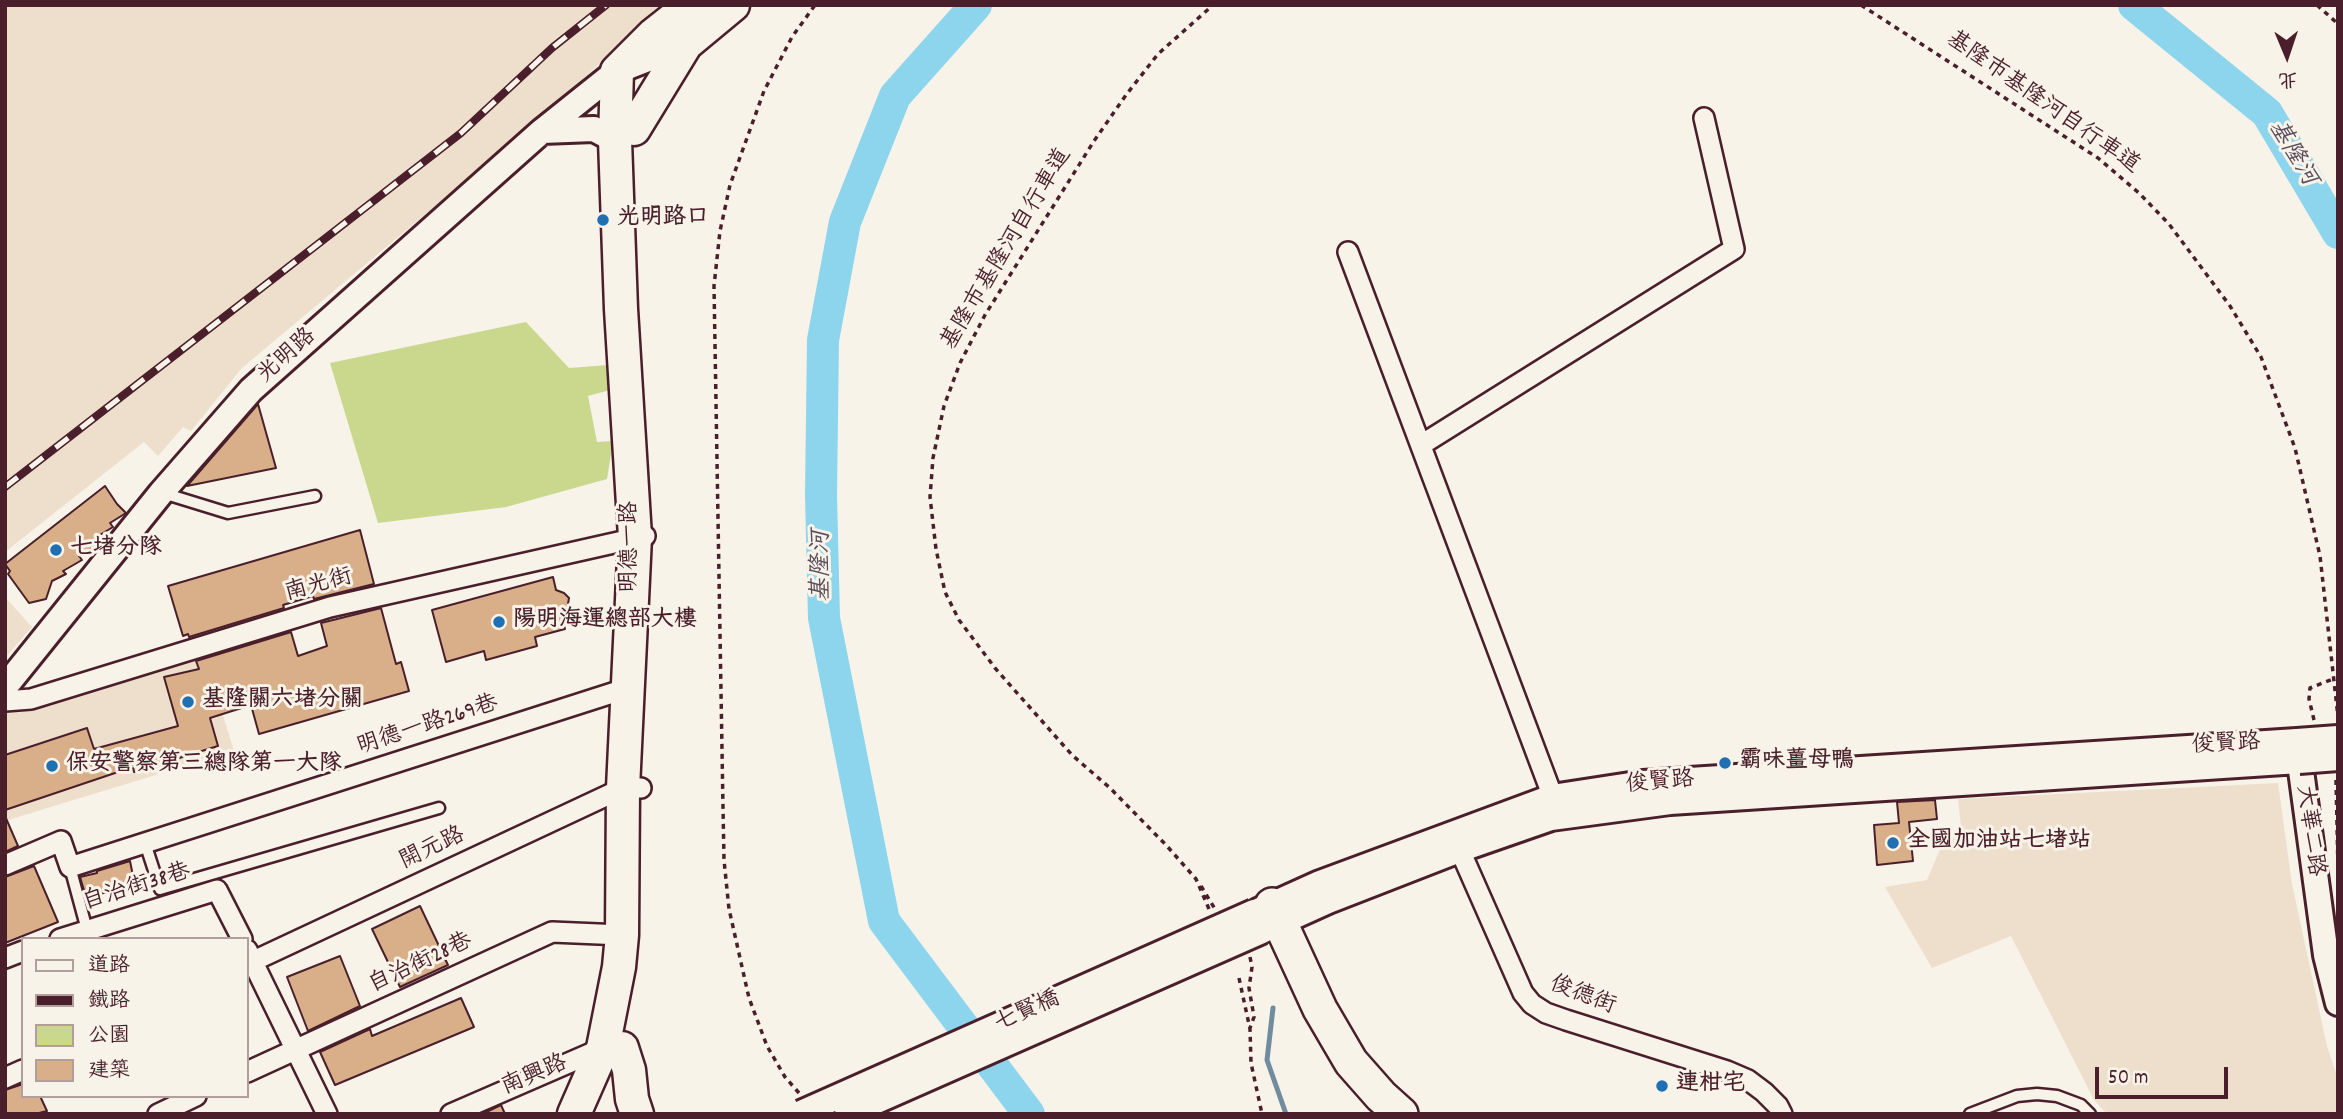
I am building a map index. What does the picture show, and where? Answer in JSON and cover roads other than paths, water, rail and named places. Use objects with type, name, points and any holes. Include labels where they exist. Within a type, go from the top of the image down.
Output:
[{"type":"highway","points":[[1255,924],[1320,1009],[1351,1062],[1401,1114]]},
{"type":"main road","points":[[617,71],[653,35],[691,5]]},
{"type":"main road","points":[[625,135],[686,44],[733,5]]},
{"type":"main road","name":"明德一路","points":[[574,1114],[612,1048],[632,788],[642,536],[635,245],[625,135],[629,100],[617,71]]},
{"type":"main road","name":"明德一路","points":[[598,1114],[639,941],[628,688],[642,536]]},
{"type":"main road","points":[[612,1048],[629,1070],[632,1099],[637,1114]]},
{"type":"street","name":"光明路","points":[[5,687],[161,493],[251,390],[542,131],[617,71],[686,44]]},
{"type":"street","points":[[1421,445],[1734,249],[1704,118]]},
{"type":"street","points":[[542,131],[594,129],[625,135]]},
{"type":"street","points":[[1348,252],[1556,807]]},
{"type":"street","name":"南光街","points":[[5,701],[31,699],[330,607],[642,536]]},
{"type":"street","name":"明德一路269巷","points":[[70,867],[628,688]]},
{"type":"street","name":"俊賢路","points":[[1255,924],[1320,883],[1456,842],[1556,807],[1643,783],[2133,762],[2312,742],[2337,769]]},
{"type":"street","name":"大華二路","points":[[2312,742],[2326,955],[2338,1003]]},
{"type":"street","name":"開元路","points":[[249,958],[632,788]]},
{"type":"street","points":[[5,865],[61,841],[70,867]]},
{"type":"street","name":"俊德街","points":[[1456,842],[1523,993],[1532,1004],[1546,1013],[1748,1080],[1778,1106],[1782,1114]]},
{"type":"street","name":"自治街38巷","points":[[66,937],[217,890],[241,937]]},
{"type":"street","name":"七賢橋","points":[[800,1107],[1255,924]]},
{"type":"street","name":"七賢橋","points":[[847,1114],[1255,924]]},
{"type":"street","name":"自治街28巷","points":[[248,1072],[552,932],[622,935]]},
{"type":"street","points":[[249,958],[297,1049],[327,1114]]},
{"type":"street","name":"南興路","points":[[451,1114],[612,1048]]},
{"type":"street","points":[[5,1078],[21,1071]]},
{"type":"street","points":[[158,1114],[192,1098]]},
{"type":"lane","points":[[161,493],[228,513],[315,496]]},
{"type":"lane","points":[[145,843],[160,889],[439,808]]},
{"type":"lane","points":[[70,867],[87,930]]},
{"type":"lane","points":[[1969,1114],[2017,1096],[2037,1094],[2057,1096],[2081,1105],[2090,1114]]},
{"type":"waterway","name":"基隆河","points":[[976,5],[895,96],[845,222],[823,340],[821,495],[824,618],[884,921],[1029,1114]]},
{"type":"waterway","name":"基隆河","points":[[2134,5],[2267,113],[2338,233]]},
{"type":"waterway","points":[[1273,1008],[1267,1060],[1286,1114]]},
{"type":"railway","points":[[5,487],[461,133],[552,48],[606,5]]},
{"type":"place","name":"光明路口","points":[[603,220]]},
{"type":"place","name":"七堵分隊","points":[[56,550]]},
{"type":"place","name":"陽明海運總部大樓","points":[[499,622]]},
{"type":"place","name":"基隆關六堵分關","points":[[188,702]]},
{"type":"place","name":"霸味薑母鴨","points":[[1725,763]]},
{"type":"place","name":"保安警察第三總隊第一大隊","points":[[52,766]]},
{"type":"place","name":"全國加油站七堵站","points":[[1893,843]]},
{"type":"place","name":"連柑宅","points":[[1662,1086]]}]
